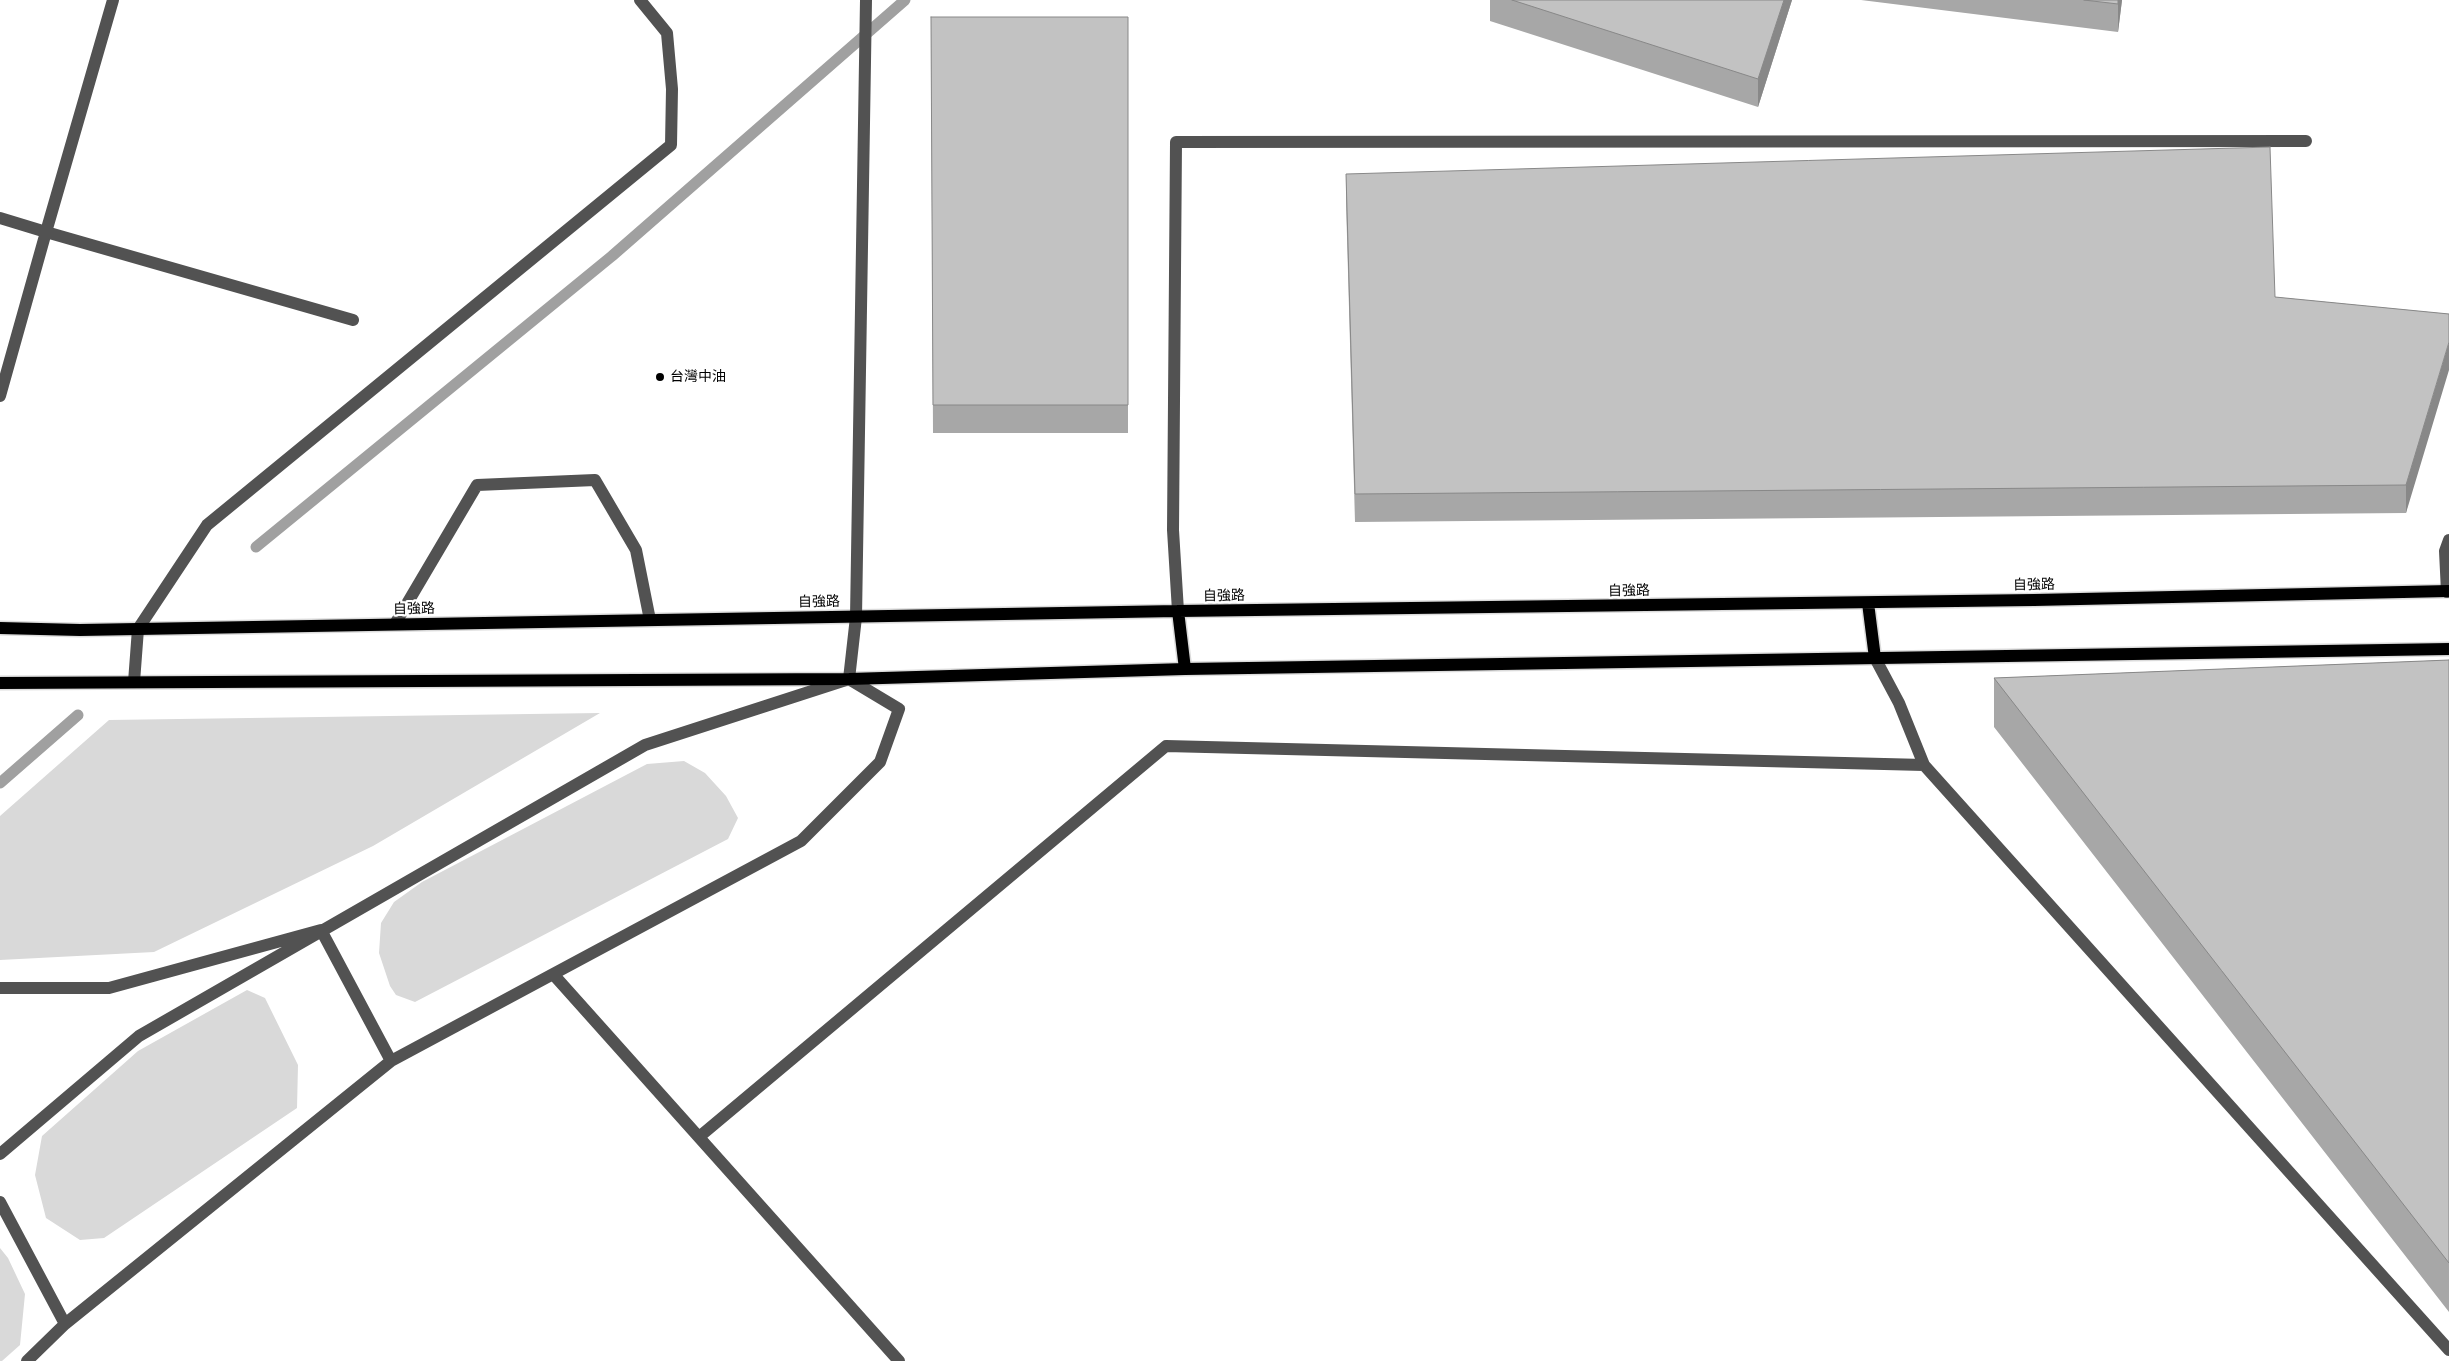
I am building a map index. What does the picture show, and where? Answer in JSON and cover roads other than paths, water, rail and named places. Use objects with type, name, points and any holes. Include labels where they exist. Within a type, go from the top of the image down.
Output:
[{"type":"main road","name":"自強路","points":[[0,628],[138,629],[1178,611],[1868,603],[2448,592]]},
{"type":"main road","points":[[1868,603],[1875,658]]},
{"type":"main road","points":[[1178,611],[1185,669]]},
{"type":"main road","points":[[0,683],[849,679],[1185,669],[2449,649]]},
{"type":"street","points":[[0,396],[113,0]]},
{"type":"street","points":[[134,682],[138,629],[207,525],[671,144],[672,89],[667,33],[640,0]]},
{"type":"street","points":[[849,679],[856,616],[866,0]]},
{"type":"street","points":[[1178,611],[1173,530],[1176,142],[2306,141]]},
{"type":"street","points":[[0,218],[354,320]]},
{"type":"street","points":[[395,624],[477,485],[595,480],[636,550],[650,620]]},
{"type":"street","points":[[2448,592],[2446,551],[2449,540]]},
{"type":"street","points":[[1875,658],[1898,703],[1924,765],[2449,1350]]},
{"type":"street","points":[[0,1154],[139,1036],[645,745],[849,679],[900,709],[880,762],[801,840],[391,1061],[65,1324],[27,1361]]},
{"type":"street","points":[[699,1137],[1166,746],[1924,765]]},
{"type":"street","points":[[0,988],[109,988],[321,930]]},
{"type":"street","points":[[321,930],[391,1061]]},
{"type":"street","points":[[553,974],[899,1361]]},
{"type":"street","points":[[0,1202],[65,1324]]},
{"type":"waterway","points":[[256,547],[612,256],[905,0]]},
{"type":"waterway","points":[[0,783],[78,715]]},
{"type":"place","name":"台灣中油","points":[[660,377]]}]
